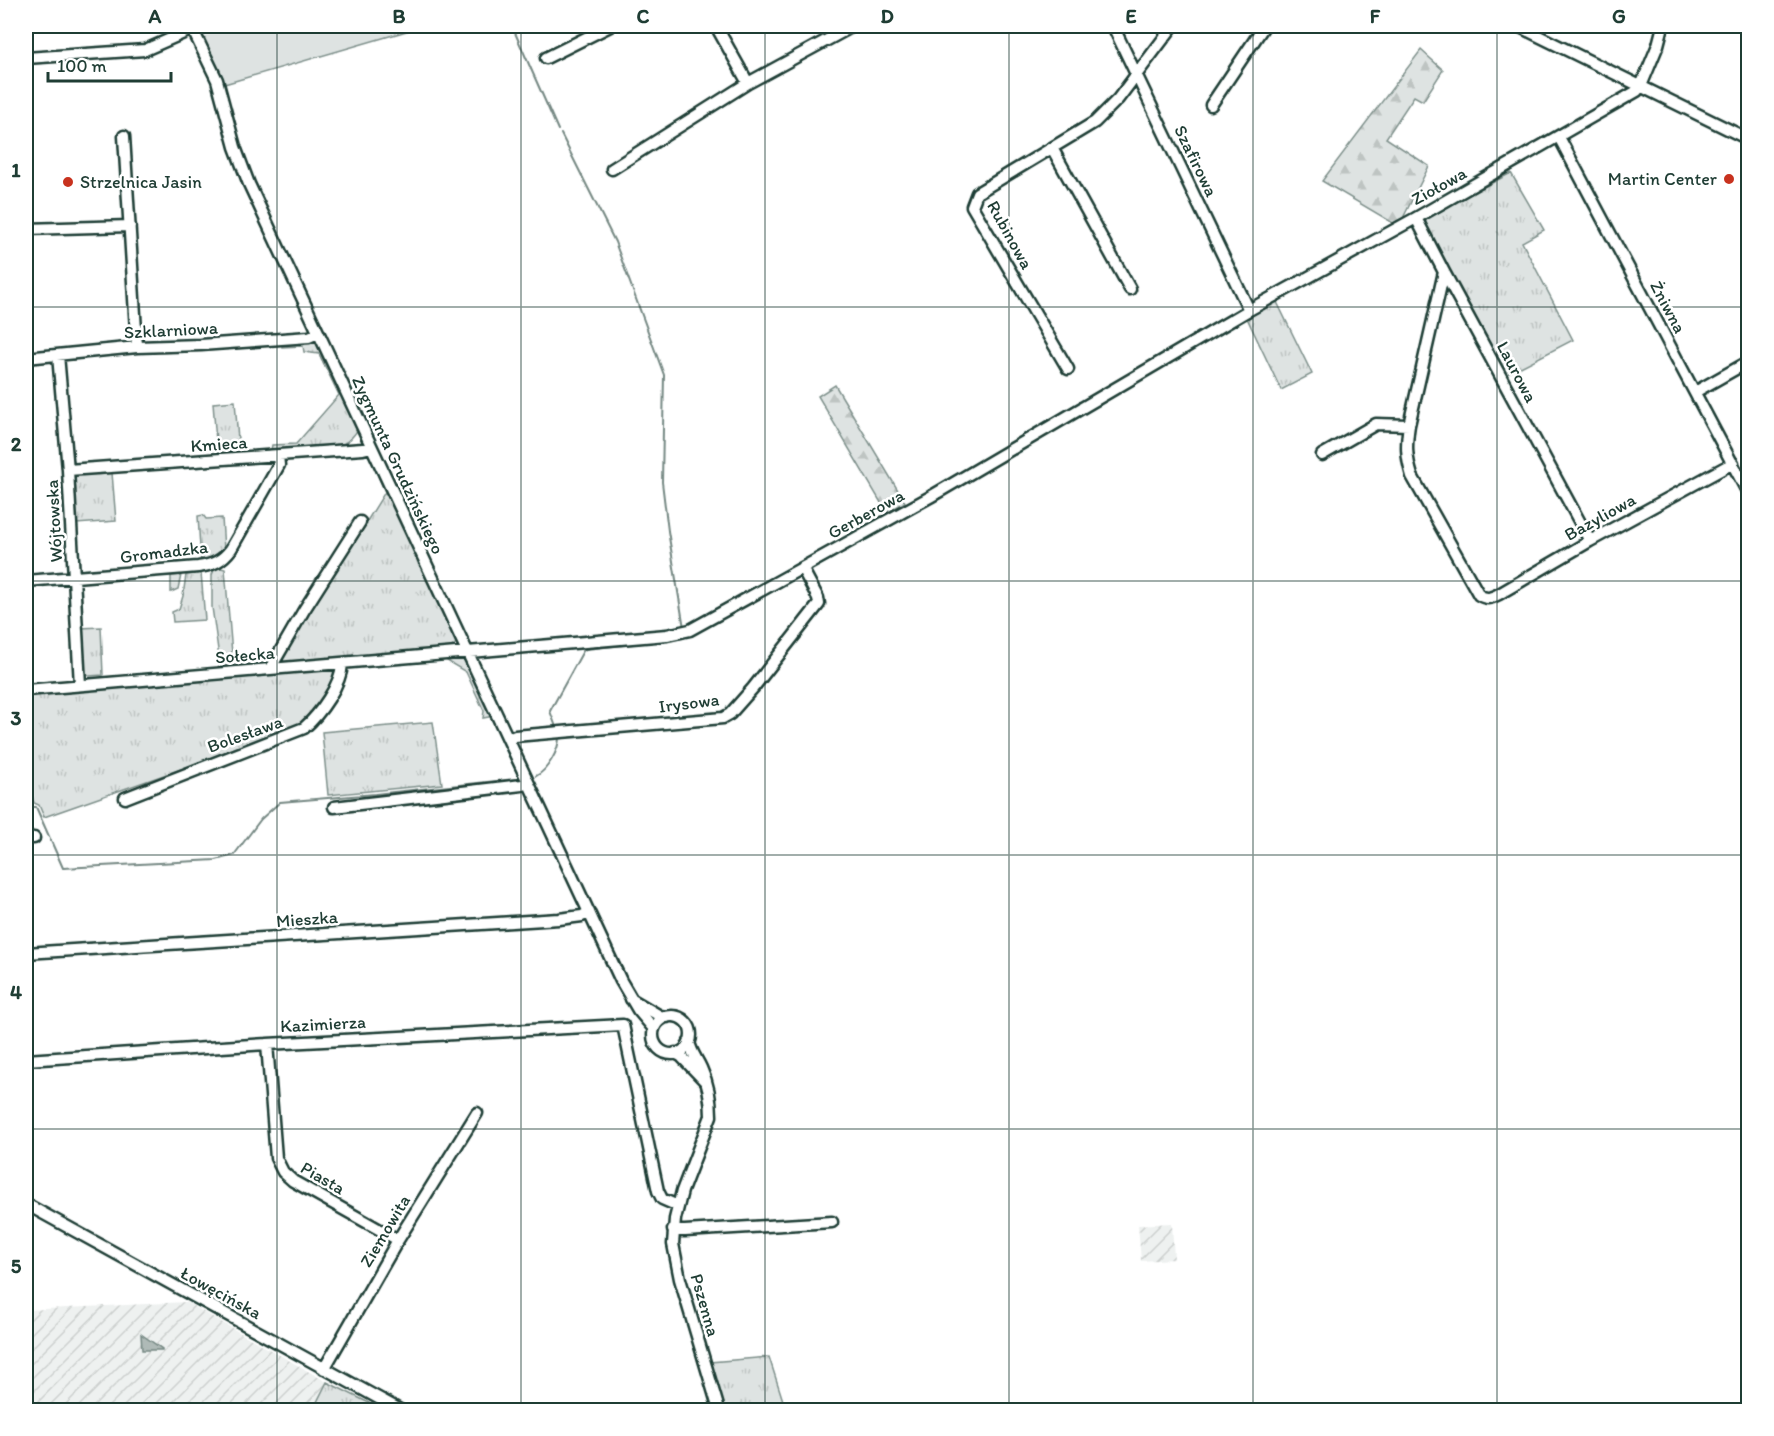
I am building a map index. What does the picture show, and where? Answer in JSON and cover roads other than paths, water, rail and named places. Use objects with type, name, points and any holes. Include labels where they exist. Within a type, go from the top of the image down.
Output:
[{"type":"street","points":[[546,58],[610,26]]},
{"type":"street","points":[[716,26],[748,83]]},
{"type":"street","points":[[612,169],[838,29],[853,26]]},
{"type":"street","name":"Szafirowa","points":[[1113,26],[1249,310]]},
{"type":"street","name":"Rubinowa","points":[[1068,369],[972,206],[977,192],[1095,122],[1119,99],[1173,26]]},
{"type":"street","points":[[1211,105],[1264,26]]},
{"type":"street","points":[[1518,26],[1749,139]]},
{"type":"street","points":[[1641,86],[1663,26]]},
{"type":"street","points":[[26,57],[145,50],[192,27]]},
{"type":"street","name":"Zygmunta Grudzińskiego","points":[[192,27],[217,80],[249,184],[589,912]]},
{"type":"street","name":"Ziołowa","points":[[1249,310],[1559,137],[1637,92],[1641,86]]},
{"type":"street","points":[[124,136],[137,347]]},
{"type":"street","name":"Żniwna","points":[[1559,137],[1749,493]]},
{"type":"street","points":[[1052,148],[1130,289]]},
{"type":"street","name":"Laurowa","points":[[1416,218],[1590,541]]},
{"type":"street","points":[[26,229],[130,226]]},
{"type":"street","points":[[1322,455],[1376,424],[1409,425],[1444,272]]},
{"type":"street","name":"Gerberowa","points":[[467,652],[680,633],[709,621],[1048,429],[1249,310]]},
{"type":"street","name":"Szklarniowa","points":[[26,357],[137,347],[309,337],[318,333]]},
{"type":"street","name":"Wójtowska","points":[[58,355],[68,470],[80,685]]},
{"type":"street","points":[[1695,392],[1749,362]]},
{"type":"street","name":"Bazyliowa","points":[[1409,425],[1406,446],[1407,461],[1412,476],[1479,595],[1484,598],[1499,594],[1733,463]]},
{"type":"street","name":"Kmieca","points":[[68,470],[278,456],[371,447]]},
{"type":"street","name":"Gromadzka","points":[[26,581],[198,567],[220,560],[231,549],[279,465],[278,456]]},
{"type":"street","points":[[270,669],[304,610],[360,522]]},
{"type":"street","name":"Irysowa","points":[[508,739],[515,736],[566,731],[723,718],[730,714],[819,604],[802,568]]},
{"type":"street","name":"Sołecka","points":[[26,690],[467,652]]},
{"type":"street","name":"Bolesława","points":[[125,798],[304,728],[339,680],[342,663]]},
{"type":"street","points":[[334,807],[528,783]]},
{"type":"street","points":[[589,912],[621,981],[638,1010],[654,1029]]},
{"type":"street","name":"Mieszka","points":[[26,953],[559,919],[589,912]]},
{"type":"street","name":"Pszenna","points":[[631,999],[660,1016],[677,1017],[686,1022],[690,1032],[690,1049],[706,1081],[711,1116],[678,1206],[674,1230],[675,1259],[718,1410]]},
{"type":"street","points":[[667,1017],[659,1021],[654,1029],[654,1038],[658,1047],[665,1052],[681,1056],[706,1081]]},
{"type":"street","name":"Kazimierza","points":[[26,1060],[267,1044],[623,1025],[658,1191],[662,1199],[678,1206]]},
{"type":"street","points":[[675,1053],[689,1042]]},
{"type":"street","name":"Piasta","points":[[267,1044],[276,1158],[283,1172],[293,1181],[398,1240]]},
{"type":"street","name":"Ziemowita","points":[[324,1369],[398,1240],[477,1113]]},
{"type":"street","name":"Łowęcińska","points":[[26,1204],[400,1410]]},
{"type":"street","points":[[674,1230],[832,1222]]},
{"type":"waterway","points":[[512,26],[558,130]]},
{"type":"waterway","points":[[561,134],[615,242],[664,375],[662,482],[684,628]]},
{"type":"waterway","points":[[670,640],[685,636]]},
{"type":"waterway","points":[[556,727],[550,711],[583,651],[652,642]]},
{"type":"waterway","points":[[536,776],[552,759],[559,737]]},
{"type":"waterway","points":[[26,807],[36,807],[63,868],[216,860],[234,855],[261,819],[280,802],[515,779]]},
{"type":"place","name":"Martin Center","points":[[1729,179]]},
{"type":"place","name":"Strzelnica Jasin","points":[[68,182]]}]
